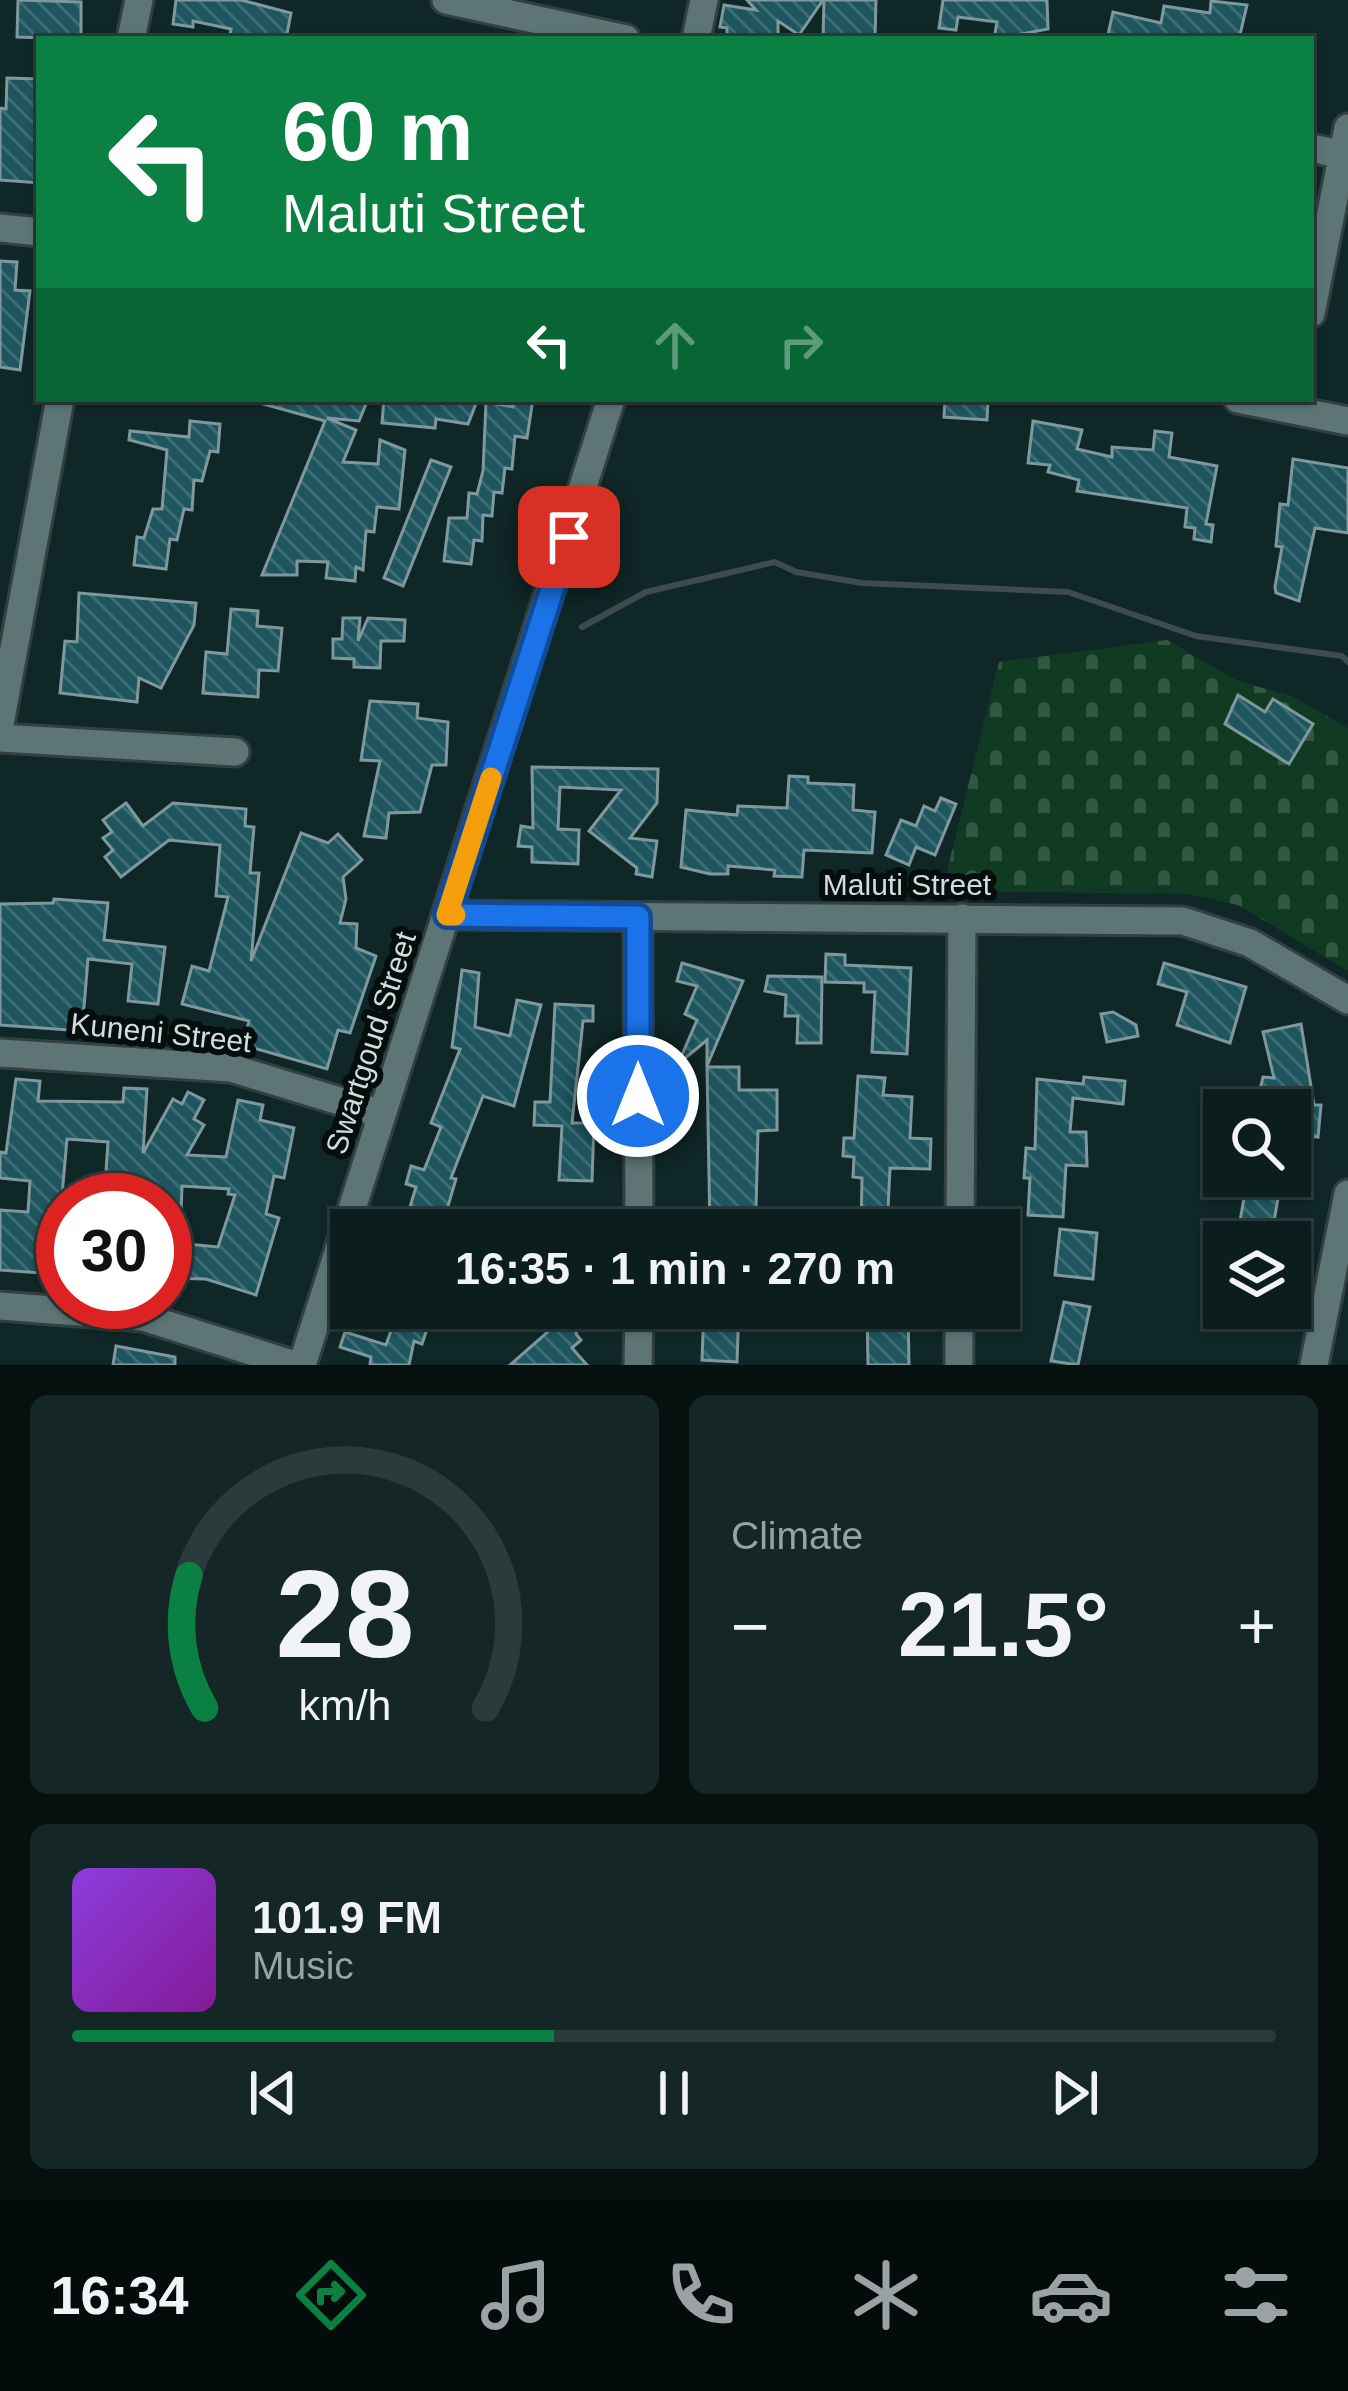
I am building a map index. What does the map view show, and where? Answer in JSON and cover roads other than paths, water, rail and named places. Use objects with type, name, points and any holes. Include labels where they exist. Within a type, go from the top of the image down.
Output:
[{"type":"street","points":[[132,36],[139,0]]},
{"type":"street","points":[[446,0],[612,36]]},
{"type":"street","points":[[697,36],[704,0]]},
{"type":"street","points":[[1314,147],[1345,142],[1314,298]]},
{"type":"street","points":[[0,228],[36,232]]},
{"type":"street","points":[[0,724],[59,402]]},
{"type":"street","name":"Swartgoud Street","points":[[298,1365],[610,402]]},
{"type":"street","points":[[1293,405],[1348,421]]},
{"type":"street","points":[[0,738],[235,752]]},
{"type":"street","name":"Maluti Street","points":[[447,915],[1150,920],[1210,926],[1286,962],[1348,1000]]},
{"type":"street","points":[[638,917],[639,1209]]},
{"type":"street","points":[[960,1209],[962,918]]},
{"type":"street","name":"Kuneni Street","points":[[0,1053],[231,1068],[382,1114]]},
{"type":"street","points":[[1314,1365],[1348,1194]]},
{"type":"street","points":[[0,1306],[143,1317],[298,1365]]},
{"type":"street","points":[[638,1365],[639,1329]]},
{"type":"street","points":[[959,1329],[959,1365]]},
{"type":"waterway","points":[[582,627],[646,592],[775,562],[796,572],[862,583],[1068,592],[1196,636],[1342,656],[1348,662]]}]
